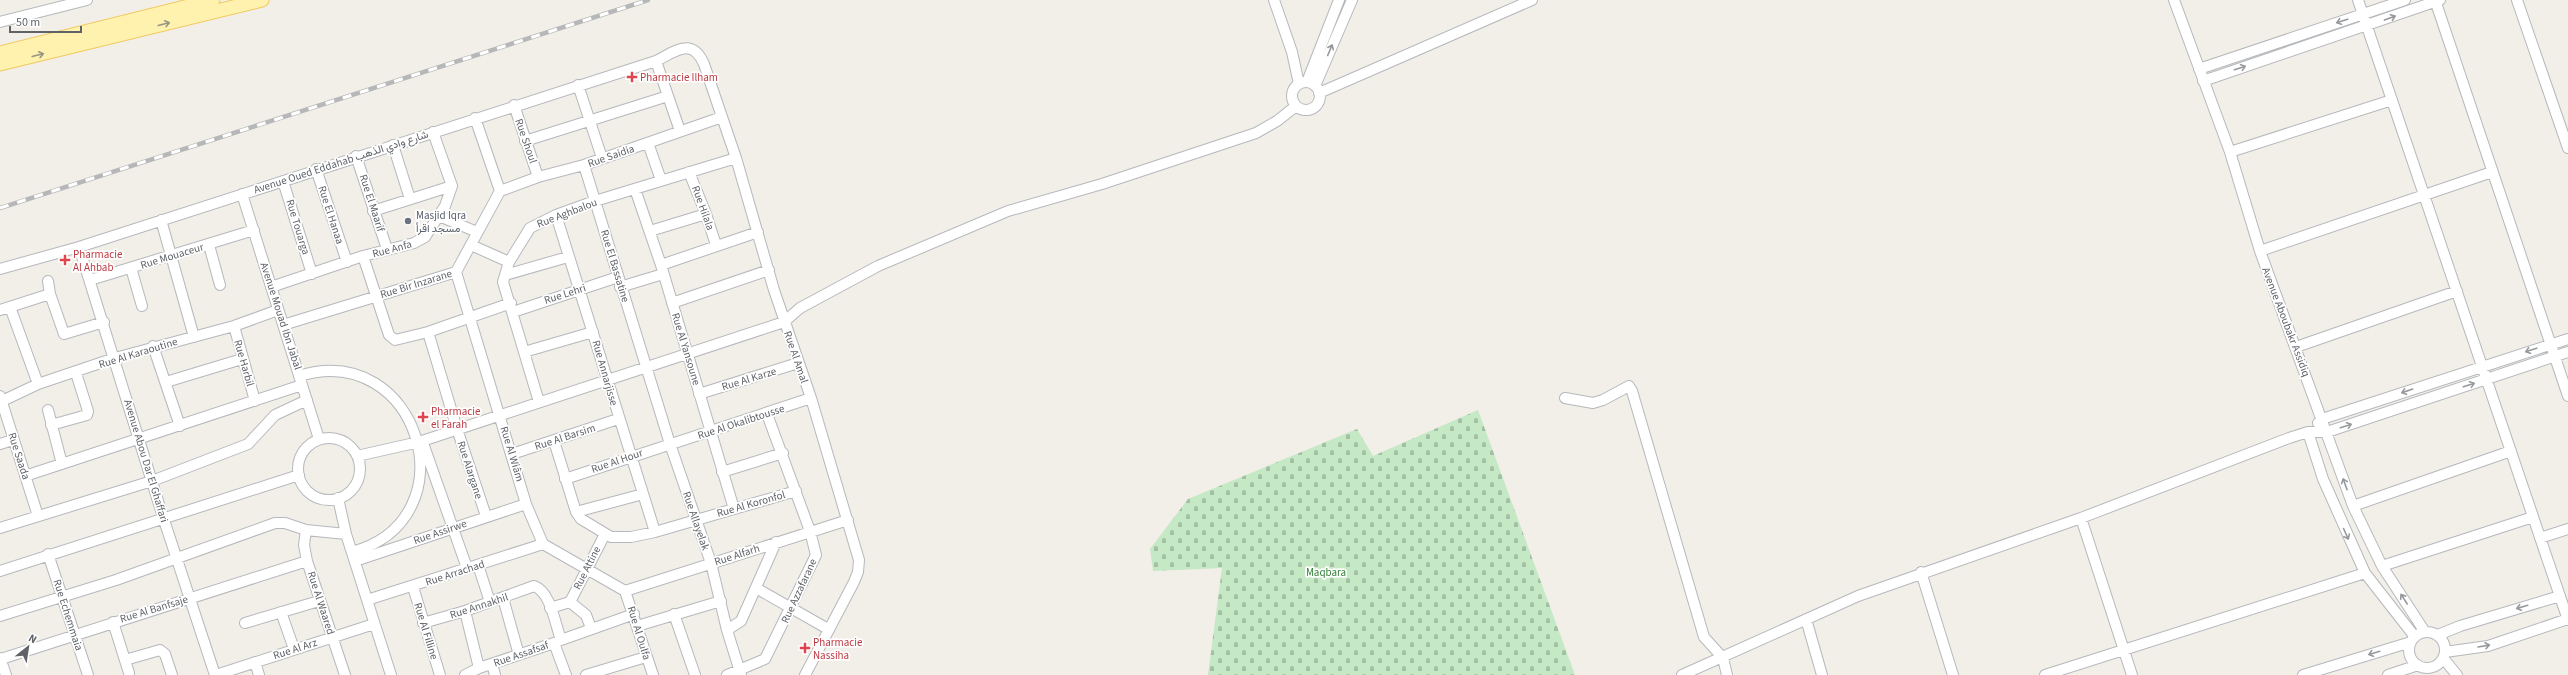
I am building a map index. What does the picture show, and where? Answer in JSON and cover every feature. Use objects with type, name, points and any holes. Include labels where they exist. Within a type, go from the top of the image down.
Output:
[{"type":"main road","points":[[0,53],[213,0]]},
{"type":"main road","points":[[0,64],[262,0]]},
{"type":"street","points":[[0,22],[87,0]]},
{"type":"street","points":[[1274,0],[1292,52],[1318,101],[1312,108],[1304,109],[1296,106]]},
{"type":"street","points":[[1310,86],[1339,0]]},
{"type":"street","points":[[1310,86],[1352,0]]},
{"type":"street","points":[[1296,106],[1292,94],[1518,3],[1532,0]]},
{"type":"street","points":[[2358,0],[2568,620],[2488,646],[2444,655]]},
{"type":"street","points":[[2199,69],[2405,0]]},
{"type":"street","points":[[2203,80],[2367,26],[2437,0],[2492,172],[2552,344],[2568,396]]},
{"type":"street","points":[[2517,0],[2568,148]]},
{"type":"street","name":"Avenue Aboubakr Assidiq","points":[[2178,1],[2199,69],[2230,152],[2260,251],[2353,506],[2382,566],[2425,632]]},
{"type":"street","name":"Rue Al Amal","points":[[680,50],[693,48],[699,54],[722,117],[736,158],[784,322],[811,398],[848,520],[859,566],[854,582],[805,675]]},
{"type":"street","name":"Avenue Oued Eddahab شارع وادي الذهب","points":[[0,269],[79,247],[514,105],[656,61],[680,50]]},
{"type":"street","points":[[656,61],[680,131]]},
{"type":"street","points":[[578,85],[602,158]]},
{"type":"street","points":[[525,141],[668,96]]},
{"type":"street","points":[[2230,152],[2392,100]]},
{"type":"street","name":"Rue Shoul","points":[[514,105],[538,177]]},
{"type":"street","points":[[357,456],[420,441],[784,322],[800,308],[892,260],[1008,211],[1102,184],[1256,133],[1277,121],[1296,106]]},
{"type":"street","name":"Rue Saidia","points":[[500,191],[538,177],[584,165],[722,117]]},
{"type":"street","points":[[475,118],[500,191]]},
{"type":"street","points":[[373,211],[452,186],[432,132]]},
{"type":"street","points":[[648,143],[661,180]]},
{"type":"street","points":[[393,145],[410,199]]},
{"type":"street","name":"Rue El Maarif","points":[[356,156],[387,250]]},
{"type":"street","name":"Rue Aghbalou","points":[[539,402],[512,307],[504,285],[509,262],[530,228],[556,215],[595,201],[736,158]]},
{"type":"street","name":"Rue El Bassatine","points":[[584,165],[619,282],[647,367]]},
{"type":"street","name":"Rue El Hanaa","points":[[316,169],[347,262]]},
{"type":"street","name":"Rue Hilala","points":[[689,172],[706,214],[716,245]]},
{"type":"street","points":[[2260,251],[2492,172]]},
{"type":"street","name":"Rue Touarga","points":[[283,181],[312,274]]},
{"type":"street","name":"Rue Anfa","points":[[271,287],[363,256],[420,241],[430,231],[439,216],[449,197],[452,186]]},
{"type":"street","name":"Rue Al Yansoune","points":[[635,189],[662,269],[734,509]]},
{"type":"street","name":"Rue Bir Inzarane","points":[[283,325],[456,272],[500,191]]},
{"type":"street","name":"Avenue Mouad Ibn Jabal","points":[[242,194],[319,439]]},
{"type":"street","points":[[650,231],[706,214]]},
{"type":"street","name":"Rue Annarjisse","points":[[556,215],[568,257],[580,289],[618,419],[655,532]]},
{"type":"street","points":[[439,216],[477,232]]},
{"type":"street","points":[[161,220],[194,337]]},
{"type":"street","name":"Rue Mouaceur","points":[[90,280],[209,245],[254,230]]},
{"type":"street","name":"Rue Lehri","points":[[376,296],[393,340],[403,340],[469,317],[580,289],[619,282],[662,269],[716,245],[758,232]]},
{"type":"street","points":[[209,245],[220,285]]},
{"type":"street","points":[[471,245],[509,262]]},
{"type":"street","name":"Avenue Abou Dar El Ghaffari","points":[[79,247],[104,322],[163,517],[216,675]]},
{"type":"street","points":[[363,256],[376,296]]},
{"type":"street","points":[[505,275],[568,257]]},
{"type":"street","points":[[131,268],[142,306]]},
{"type":"street","points":[[672,303],[769,270]]},
{"type":"street","name":"Rue Al Wiâm","points":[[456,272],[526,504],[543,544]]},
{"type":"street","points":[[48,281],[50,294],[64,334],[104,322]]},
{"type":"street","points":[[2296,347],[2457,291]]},
{"type":"street","points":[[38,384],[5,309],[50,294]]},
{"type":"street","name":"Rue Al Karaoutine","points":[[1,400],[38,384],[76,373],[115,358],[153,346],[234,326],[278,310]]},
{"type":"street","name":"Rue Harbil","points":[[234,326],[255,401]]},
{"type":"street","name":"Rue Alargane","points":[[428,332],[457,429],[486,516]]},
{"type":"street","points":[[524,352],[592,332]]},
{"type":"street","points":[[2308,432],[2322,419],[2568,339]]},
{"type":"street","points":[[153,346],[180,426]]},
{"type":"street","points":[[1682,675],[1723,658],[1858,596],[1921,572],[2081,518],[2308,432],[2327,432],[2568,352]]},
{"type":"street","points":[[166,382],[242,359]]},
{"type":"street","name":"Rue Al Karze","points":[[699,394],[798,363]]},
{"type":"street","name":"Rue Allayelak","points":[[647,367],[670,444],[711,563],[727,630],[740,673]]},
{"type":"street","points":[[25,476],[255,401],[323,371],[340,372],[374,383],[393,397],[404,410],[420,441],[467,568]]},
{"type":"street","points":[[51,425],[87,415],[88,411],[76,373]]},
{"type":"street","points":[[1565,398],[1593,403],[1603,400],[1629,386],[1632,391],[1704,637],[1723,658],[1728,675]]},
{"type":"street","name":"Rue Al Okalibtousse","points":[[670,444],[767,414],[811,398]]},
{"type":"street","name":"Rue Saada","points":[[1,400],[38,516]]},
{"type":"street","points":[[0,528],[152,480],[248,444],[275,414],[307,400]]},
{"type":"street","points":[[48,410],[62,464]]},
{"type":"street","name":"Rue Azzafarane","points":[[727,675],[740,673],[765,658],[816,558],[810,531],[783,453],[767,414]]},
{"type":"street","name":"Rue Al Barsim","points":[[512,454],[618,419]]},
{"type":"street","points":[[2308,432],[2322,479],[2365,573],[2413,639],[2410,655],[2418,665],[2434,671],[2444,655],[2445,646],[2438,635]]},
{"type":"street","points":[[332,438],[342,440],[352,448],[357,456],[360,472],[356,484],[350,492],[338,498],[326,500],[314,496],[304,487],[299,475],[298,465],[302,454],[310,444],[319,439],[332,438]]},
{"type":"street","points":[[0,444],[13,440]]},
{"type":"street","points":[[354,557],[386,536],[407,513],[415,497],[420,479],[420,441]]},
{"type":"street","points":[[554,441],[576,512],[584,522],[605,534]]},
{"type":"street","name":"Rue Al Hour","points":[[565,479],[670,444]]},
{"type":"street","points":[[2353,506],[2511,451]]},
{"type":"street","points":[[722,472],[783,453]]},
{"type":"street","points":[[0,570],[299,475]]},
{"type":"street","name":"Rue Al Koronfol","points":[[605,534],[616,538],[655,532],[796,492]]},
{"type":"street","points":[[576,512],[643,494]]},
{"type":"street","points":[[338,498],[346,534],[391,675]]},
{"type":"street","name":"Rue Assirwe","points":[[354,557],[526,504]]},
{"type":"street","points":[[2382,566],[2533,517]]},
{"type":"street","points":[[2081,518],[2132,675]]},
{"type":"street","name":"Rue Alfarh","points":[[626,591],[848,520]]},
{"type":"street","points":[[0,616],[177,559],[275,523],[285,523],[306,530],[346,534]]},
{"type":"street","points":[[2540,538],[2568,528]]},
{"type":"street","name":"Rue Al Waared","points":[[306,530],[304,544],[307,560],[319,601],[345,675]]},
{"type":"street","name":"Rue Attine","points":[[550,608],[570,602],[605,534]]},
{"type":"street","points":[[727,630],[741,621],[776,542]]},
{"type":"street","points":[[543,544],[587,567],[626,591]]},
{"type":"street","name":"Rue Arrachad","points":[[367,600],[412,587],[543,544]]},
{"type":"street","name":"Rue Echemmaia","points":[[48,554],[73,634],[88,675]]},
{"type":"street","name":"Rue Al Banfsaje","points":[[0,658],[307,560]]},
{"type":"street","points":[[478,565],[490,602]]},
{"type":"street","points":[[1921,572],[1953,675]]},
{"type":"street","points":[[2044,675],[2124,648],[2365,573]]},
{"type":"street","name":"Rue Annakhil","points":[[423,623],[503,598],[534,586],[542,592],[550,608]]},
{"type":"street","name":"Rue Al Filline","points":[[412,587],[440,675]]},
{"type":"street","points":[[756,588],[828,629]]},
{"type":"street","name":"Rue Al Oulfa","points":[[626,591],[653,675]]},
{"type":"street","points":[[2303,675],[2413,639],[2425,632],[2438,635],[2460,626],[2560,596]]},
{"type":"street","points":[[503,598],[519,655]]},
{"type":"street","points":[[245,623],[319,601]]},
{"type":"street","points":[[637,626],[721,601]]},
{"type":"street","name":"Rue Attine","points":[[570,602],[586,615],[591,628]]},
{"type":"street","points":[[550,608],[566,675]]},
{"type":"street","points":[[464,611],[479,668]]},
{"type":"street","points":[[281,612],[294,649]]},
{"type":"street","name":"Rue Assafsaf","points":[[465,675],[479,668],[634,614]]},
{"type":"street","points":[[674,614],[695,675]]},
{"type":"street","points":[[1806,619],[1822,675]]},
{"type":"street","points":[[113,622],[129,673]]},
{"type":"street","name":"Rue Al Arz","points":[[216,675],[374,624]]},
{"type":"street","points":[[125,660],[160,650],[165,654],[172,675]]},
{"type":"street","points":[[2444,655],[2457,675]]},
{"type":"street","points":[[586,675],[608,672],[646,657]]},
{"type":"street","points":[[0,658],[6,675]]},
{"type":"street","points":[[255,662],[259,675]]},
{"type":"street","points":[[492,664],[495,675]]},
{"type":"street","points":[[2388,675],[2418,665]]},
{"type":"green space","name":"Maqbara","points":[[1478,410],[1575,675],[1208,675],[1222,568],[1153,571],[1150,549],[1188,499],[1357,429],[1373,456]]},
{"type":"railway","points":[[0,208],[648,0]]},
{"type":"place","name":"Pharmacie Ilham","points":[[632,77]]},
{"type":"place","name":"Masjid Iqra مسجد اقرأ","points":[[408,221]]},
{"type":"place","name":"Pharmacie Al Ahbab","points":[[65,260]]},
{"type":"place","name":"Pharmacie el Farah","points":[[423,417]]},
{"type":"place","name":"Pharmacie Nassiha","points":[[805,648]]}]
